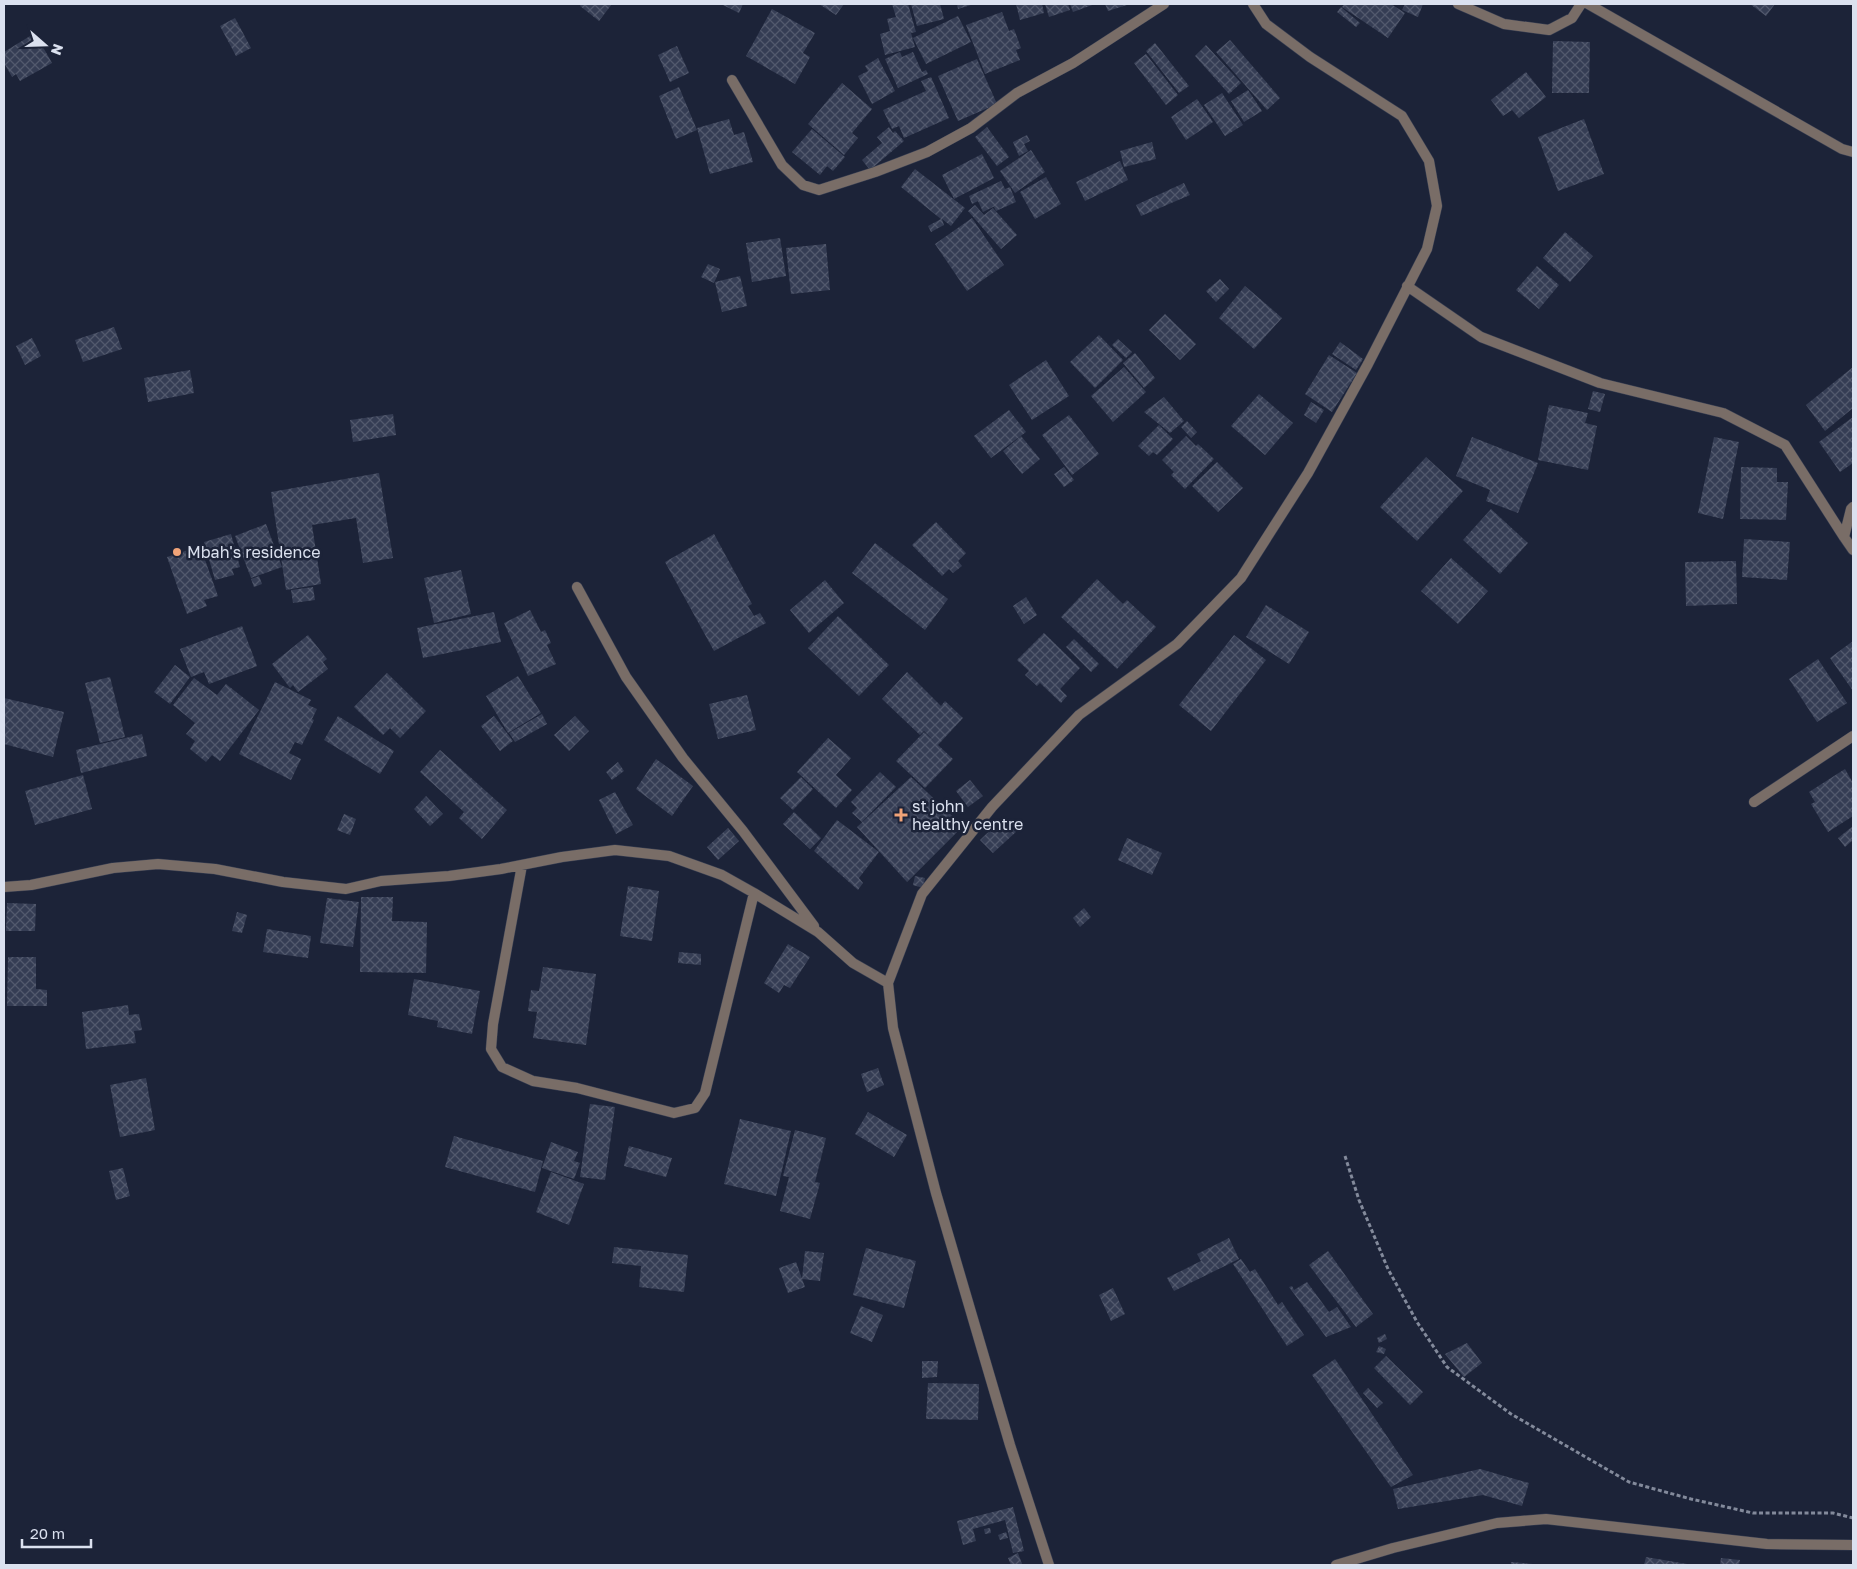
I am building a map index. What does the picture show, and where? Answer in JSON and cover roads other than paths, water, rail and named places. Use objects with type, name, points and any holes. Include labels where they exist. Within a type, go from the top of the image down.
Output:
[{"type":"street","points":[[732,80],[782,165],[803,185],[820,190],[927,152],[971,128],[1017,93],[1073,63],[1164,4]]},
{"type":"street","points":[[1049,1565],[1010,1445],[936,1194],[894,1028],[888,983],[922,894],[992,807],[1079,715],[1177,644],[1241,578],[1308,473],[1368,364],[1426,249],[1437,206],[1429,161],[1402,116],[1310,57],[1266,24],[1253,4]]},
{"type":"street","points":[[1458,4],[1504,24],[1549,30],[1572,18],[1581,4]]},
{"type":"street","points":[[1588,4],[1833,144],[1853,152]]},
{"type":"street","points":[[1407,286],[1481,337],[1600,383],[1723,413],[1785,445],[1853,550]]},
{"type":"street","points":[[1844,537],[1853,507]]},
{"type":"street","points":[[577,587],[626,677],[683,758],[743,832],[818,932]]},
{"type":"street","points":[[1754,802],[1853,736]]},
{"type":"street","points":[[4,887],[31,885],[113,868],[158,864],[215,869],[283,882],[346,889],[381,881],[449,876],[522,865],[562,856],[615,850],[669,856],[722,875],[818,932],[853,962],[888,983]]},
{"type":"street","points":[[522,865],[493,1024],[491,1049],[494,1055],[502,1067],[533,1081],[577,1088],[674,1113],[695,1108],[705,1093],[754,893]]},
{"type":"street","points":[[1336,1565],[1393,1548],[1497,1523],[1546,1519],[1767,1544],[1853,1545]]},
{"type":"place","name":"Mbah's residence","points":[[177,552]]},
{"type":"place","name":"st john healthy centre","points":[[901,815]]}]
